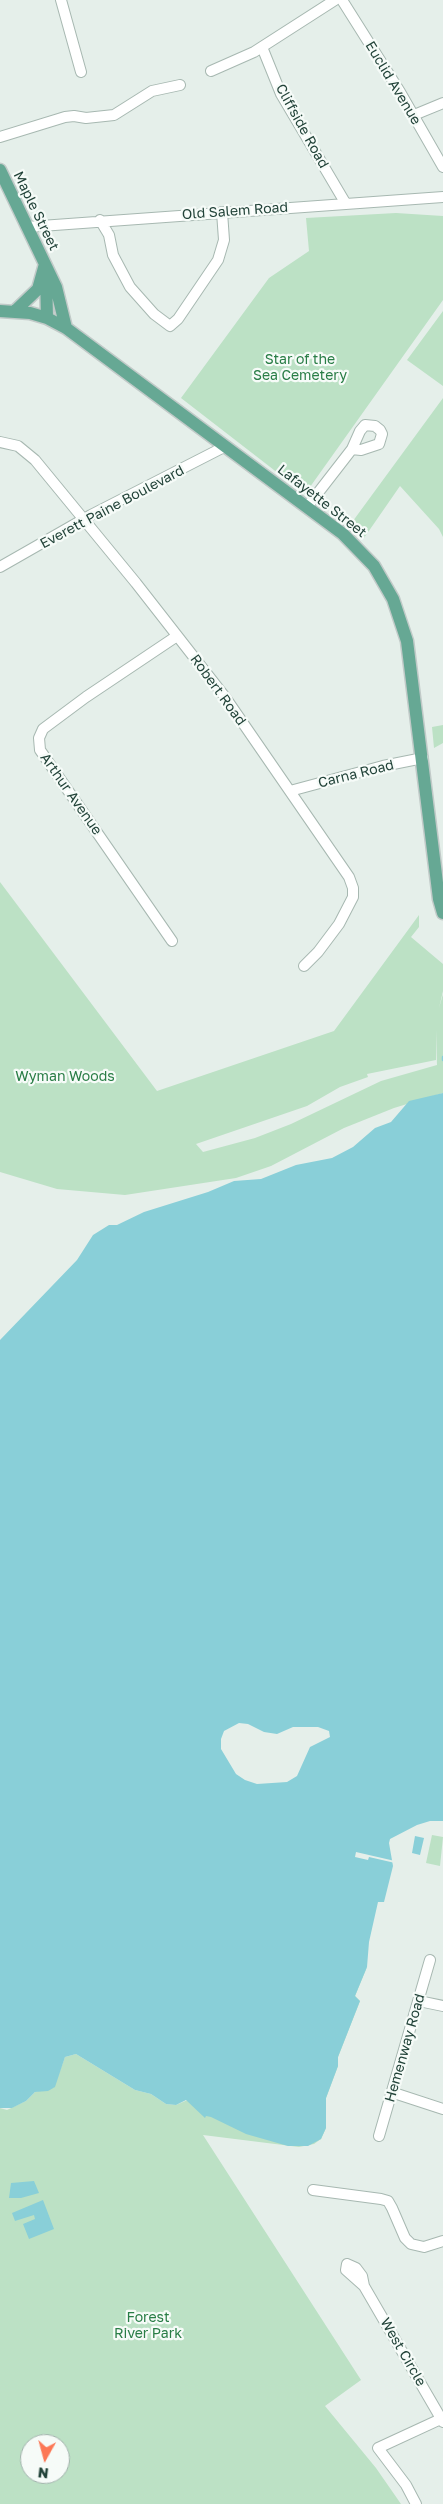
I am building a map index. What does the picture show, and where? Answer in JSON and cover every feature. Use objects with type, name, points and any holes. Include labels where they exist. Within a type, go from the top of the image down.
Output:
[{"type":"main road","name":"Maple Street","points":[[0,170],[56,287],[66,328]]},
{"type":"main road","name":"Maple Street","points":[[45,264],[47,318]]},
{"type":"main road","points":[[14,312],[38,289],[45,264]]},
{"type":"main road","name":"Lafayette Street","points":[[0,311],[47,318],[66,328],[307,507],[358,547],[374,566],[393,599],[407,641],[439,899],[443,913]]},
{"type":"street","points":[[61,0],[81,72]]},
{"type":"street","points":[[211,71],[238,61],[335,0]]},
{"type":"street","name":"Euclid Avenue","points":[[342,0],[414,115],[443,167]]},
{"type":"street","name":"Cliffside Road","points":[[262,47],[281,94],[346,204]]},
{"type":"street","points":[[0,137],[66,117],[86,118],[114,115],[152,91],[180,85]]},
{"type":"street","points":[[414,115],[443,103]]},
{"type":"street","name":"Old Salem Road","points":[[27,227],[100,220],[443,197]]},
{"type":"street","points":[[100,220],[108,235],[113,255],[130,287],[154,314],[170,326],[178,319],[218,260],[224,240],[222,212]]},
{"type":"street","name":"Robert Road","points":[[0,442],[18,446],[35,460],[178,636],[225,697],[335,856],[353,888],[353,897],[339,924],[318,952],[304,966]]},
{"type":"street","name":"Everett Paine Boulevard","points":[[0,567],[84,520],[224,447]]},
{"type":"street","points":[[307,507],[352,449]]},
{"type":"street","name":"Arthur Avenue","points":[[172,941],[40,750],[39,738],[43,729],[86,697],[178,636]]},
{"type":"street","name":"Carna Road","points":[[290,791],[382,766],[423,758]]},
{"type":"street","name":"Hemenway Road","points":[[380,2136],[394,2093],[430,1960]]},
{"type":"street","points":[[419,2001],[443,2006]]},
{"type":"street","points":[[394,2093],[443,2110]]},
{"type":"street","points":[[313,2190],[381,2198],[388,2201],[405,2238],[411,2244],[424,2247],[443,2241]]},
{"type":"street","name":"West Circle","points":[[364,2286],[442,2419]]},
{"type":"street","points":[[416,2504],[406,2485],[378,2448],[442,2419]]},
{"type":"green space","name":"Star of the Sea Cemetery","points":[[396,213],[443,216],[443,300],[305,494],[181,398],[269,278],[309,251],[306,218]]},
{"type":"green space","points":[[443,311],[443,386],[407,360]]},
{"type":"green space","points":[[443,398],[443,537],[439,529],[400,486],[364,538],[350,525]]},
{"type":"green space","points":[[443,725],[443,743],[434,748],[432,727]]},
{"type":"green space","name":"Wyman Woods","points":[[0,882],[157,1091],[334,1031],[419,915],[419,927],[411,937],[443,964],[443,991],[439,1008],[443,994],[443,1093],[394,1108],[344,1128],[271,1166],[236,1178],[125,1195],[57,1189],[0,1172]],"holes":[[[436,1030],[437,1065],[381,1081],[291,1124],[255,1138],[203,1152],[196,1144],[307,1106],[340,1087],[368,1077],[367,1074],[436,1060]]]},
{"type":"green space","points":[[432,1835],[443,1837],[440,1866],[426,1863]]},
{"type":"green space","name":"Forest River Park","points":[[367,1967],[355,1996],[360,2001],[338,2057],[338,2066],[326,2098],[326,2128],[321,2139],[314,2144],[299,2147],[203,2135],[361,2380],[325,2406],[376,2468],[401,2504],[0,2504],[0,2108],[7,2110],[26,2101],[35,2092],[54,2087],[65,2057],[76,2054],[135,2090],[151,2094],[166,2104],[176,2105],[320,2043]]},
{"type":"water","points":[[443,1093],[443,1821],[430,1821],[417,1825],[390,1839],[393,1866],[384,1902],[378,1902],[369,1942],[367,1967],[355,1996],[360,2001],[338,2057],[338,2066],[326,2098],[326,2128],[321,2139],[308,2146],[288,2146],[246,2134],[211,2117],[206,2116],[205,2118],[186,2100],[176,2105],[166,2104],[151,2094],[135,2090],[76,2054],[65,2057],[55,2087],[48,2091],[35,2092],[26,2101],[12,2108],[0,2108],[0,1340],[77,1260],[93,1235],[109,1225],[117,1225],[144,1212],[208,1192],[234,1181],[261,1179],[296,1165],[332,1158],[353,1147],[375,1128],[391,1122],[409,1101]],"holes":[[[239,1723],[248,1724],[264,1732],[277,1734],[293,1727],[318,1727],[329,1731],[330,1737],[310,1747],[297,1776],[287,1782],[257,1784],[245,1780],[236,1774],[221,1749],[221,1739],[224,1731]]]},
{"type":"water","points":[[415,1836],[424,1838],[420,1855],[412,1853]]},
{"type":"water","points":[[34,2181],[39,2193],[21,2198],[9,2198],[11,2183]]},
{"type":"water","points":[[43,2200],[54,2229],[29,2239],[23,2224],[35,2219],[34,2215],[15,2221],[12,2213]]},
{"type":"pier","points":[[356,1852],[395,1861],[395,1863],[369,1857],[368,1860],[355,1857]]}]
